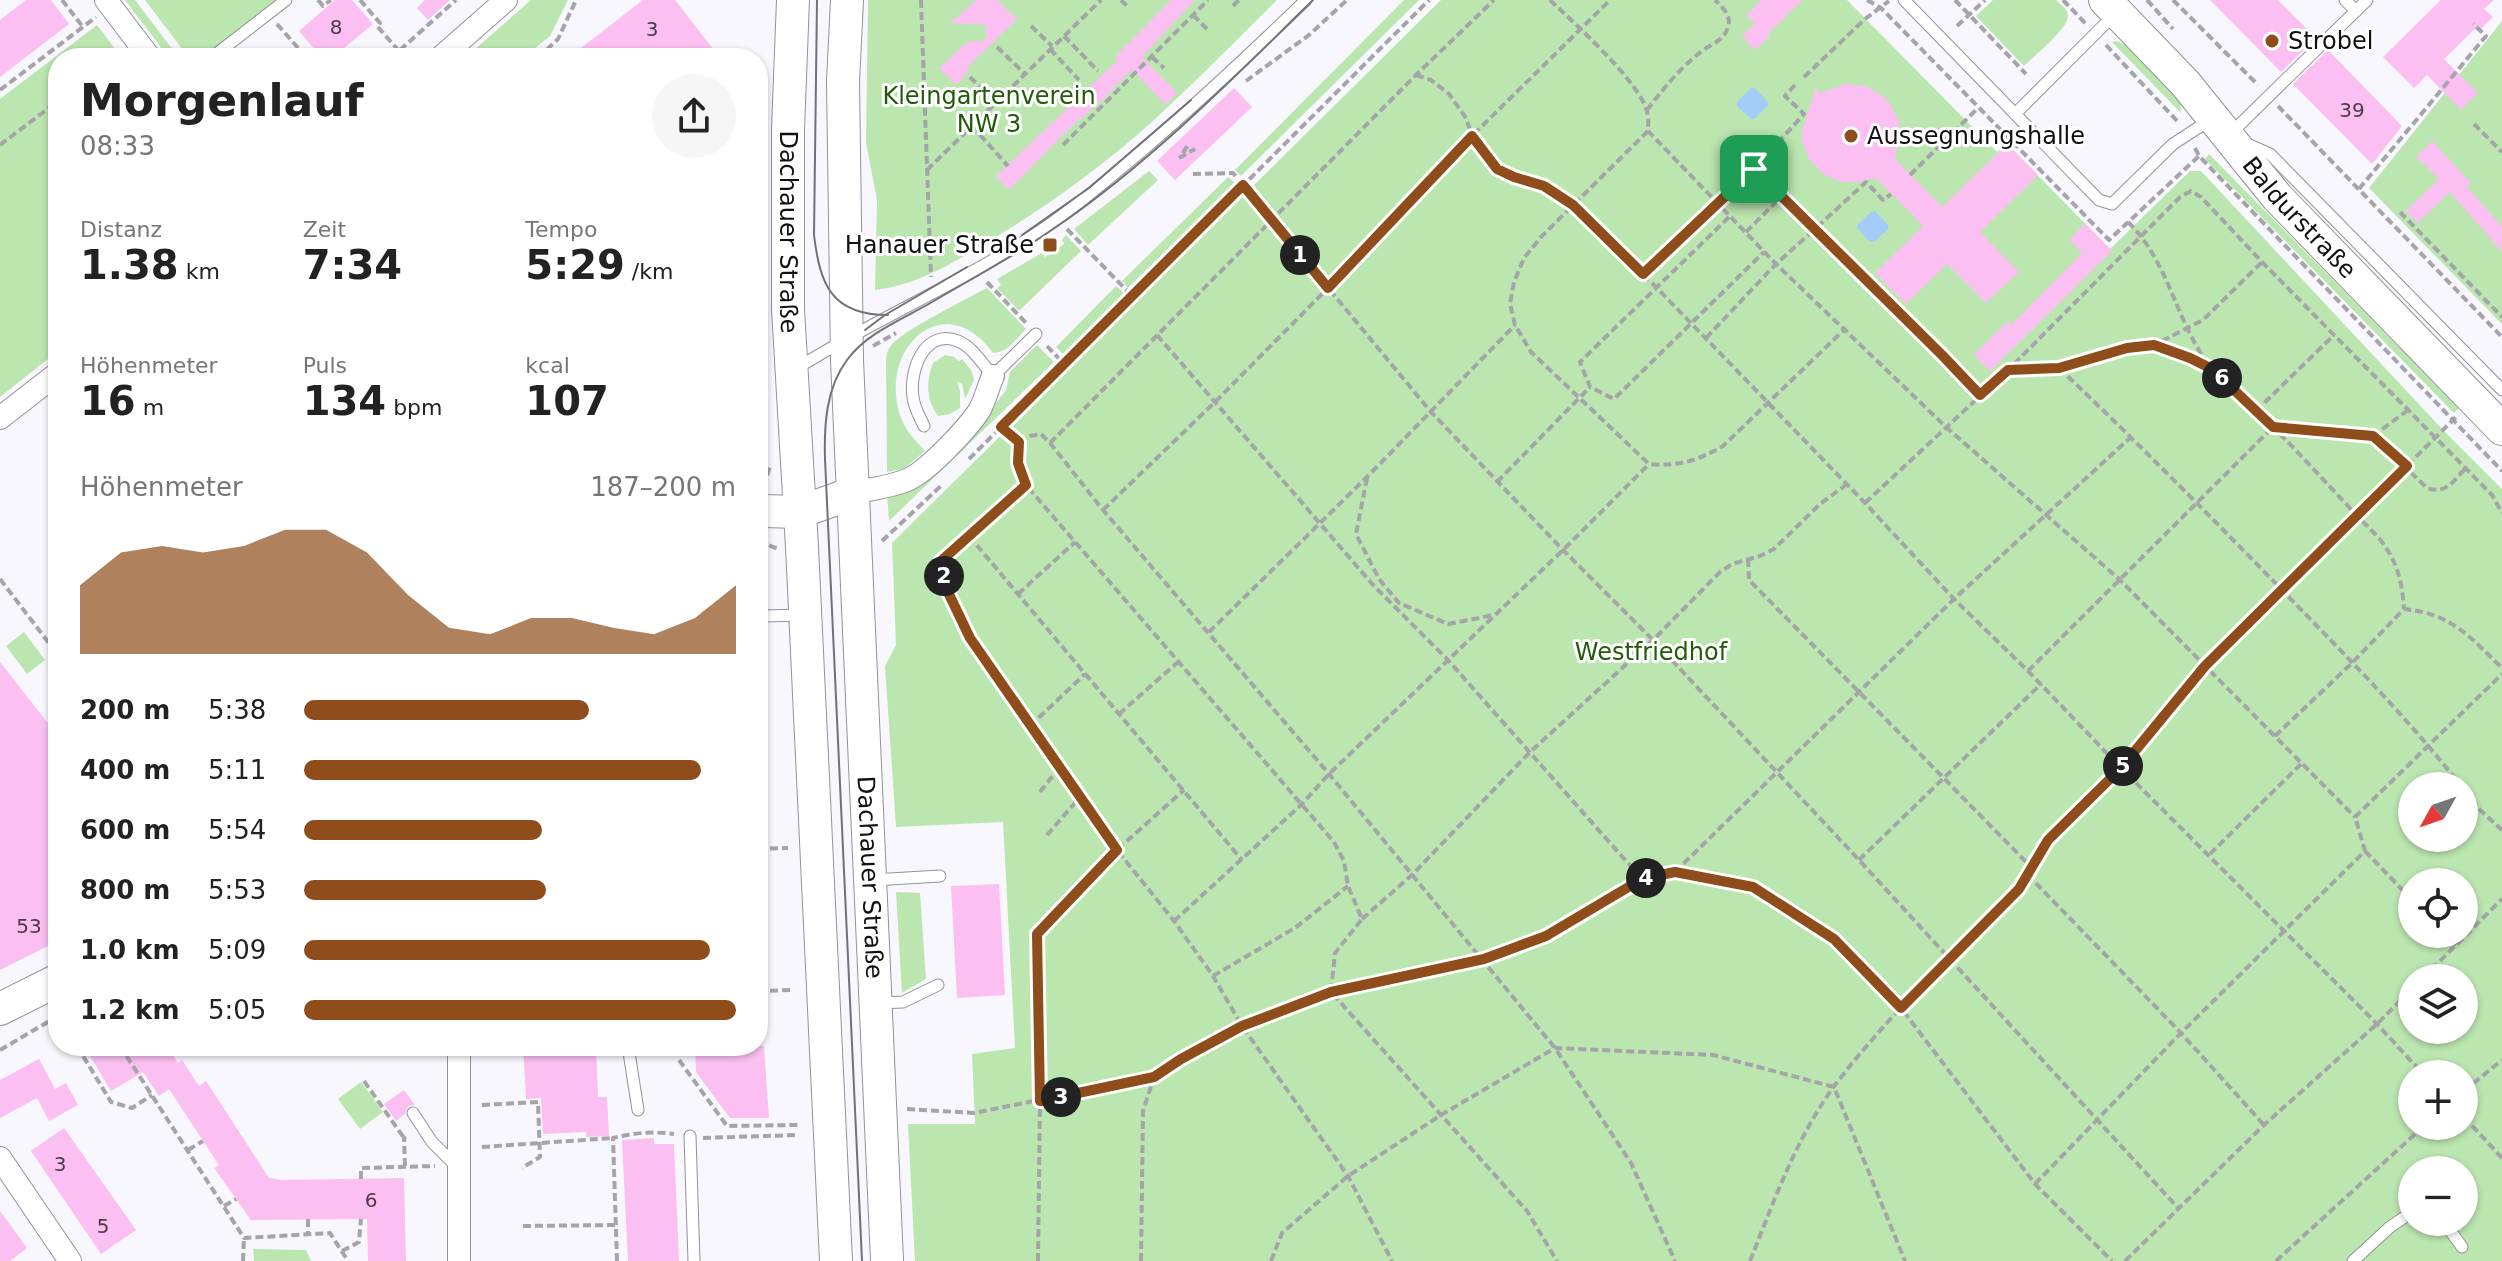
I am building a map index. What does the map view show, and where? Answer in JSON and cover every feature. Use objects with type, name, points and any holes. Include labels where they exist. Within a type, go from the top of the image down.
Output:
[{"type":"main road","name":"Dachauer Straße","points":[[793,0],[788,129],[788,309],[836,1261]]},
{"type":"main road","name":"Dachauer Straße","points":[[847,0],[843,82],[847,338],[887,1261]]},
{"type":"main road","name":"Baldurstraße","points":[[2106,15],[2185,83],[2210,130],[2245,159],[2277,197],[2502,429]]},
{"type":"main road","points":[[768,511],[800,512],[853,493]]},
{"type":"main road","points":[[0,1009],[48,986]]},
{"type":"street","points":[[451,48],[506,0]]},
{"type":"street","points":[[108,3],[142,48]]},
{"type":"street","points":[[853,493],[896,484],[921,472],[979,410],[993,376]]},
{"type":"street","points":[[0,418],[48,381]]},
{"type":"street","points":[[458,1056],[447,1167],[459,1261]]},
{"type":"street","points":[[0,1158],[70,1261]]},
{"type":"lane","points":[[224,48],[286,0]]},
{"type":"lane","points":[[792,372],[847,338],[1007,251],[1084,199],[1198,103],[1306,0]]},
{"type":"lane","points":[[1904,0],[2099,200],[2112,204],[2173,144],[2210,130],[2268,95],[2367,0]]},
{"type":"lane","points":[[2345,0],[2356,11]]},
{"type":"lane","points":[[2015,114],[2106,15]]},
{"type":"lane","points":[[924,426],[915,407],[912,382],[920,354],[931,344],[950,339],[959,342],[993,376],[1036,334]]},
{"type":"lane","points":[[768,616],[804,615]]},
{"type":"lane","points":[[869,880],[940,876]]},
{"type":"lane","points":[[875,1003],[903,1002],[938,985]]},
{"type":"lane","points":[[630,1056],[638,1110]]},
{"type":"lane","points":[[413,1113],[447,1167]]},
{"type":"lane","points":[[690,1136],[694,1261]]},
{"type":"lane","points":[[2353,1261],[2398,1221]]},
{"type":"lane","points":[[2454,1236],[2462,1247]]},
{"type":"path","points":[[62,0],[83,27]]},
{"type":"path","points":[[318,0],[323,6],[331,0]]},
{"type":"path","points":[[360,0],[396,48]]},
{"type":"path","points":[[402,48],[456,0]]},
{"type":"path","points":[[549,48],[558,39],[576,0]]},
{"type":"path","points":[[921,0],[931,283],[939,278]]},
{"type":"path","points":[[927,170],[1101,0]]},
{"type":"path","points":[[1121,0],[1127,6]]},
{"type":"path","points":[[1063,145],[1208,0]]},
{"type":"path","points":[[1233,6],[1239,0]]},
{"type":"path","points":[[1237,90],[1259,70],[1309,35],[1347,0]]},
{"type":"path","points":[[963,465],[1429,0]]},
{"type":"path","points":[[1050,443],[1494,0]]},
{"type":"path","points":[[1550,0],[1616,65],[1647,110],[1648,131],[1729,217],[1946,427],[2119,579],[2355,817],[2365,851],[2398,885]]},
{"type":"path","points":[[1103,510],[1216,401],[1472,136],[1610,0]]},
{"type":"path","points":[[1647,110],[1694,58],[1722,39],[1728,27],[1727,12],[1715,0]]},
{"type":"path","points":[[1804,77],[1865,19],[1890,0]]},
{"type":"path","points":[[1955,0],[2026,74]]},
{"type":"path","points":[[1957,26],[1985,0]]},
{"type":"path","points":[[2063,0],[2106,15],[2174,116],[2210,130],[2199,156],[2476,403],[2502,471]]},
{"type":"path","points":[[2173,0],[2502,337]]},
{"type":"path","points":[[55,48],[108,3]]},
{"type":"path","points":[[268,14],[298,48]]},
{"type":"path","points":[[1193,15],[1207,29]]},
{"type":"path","points":[[2359,189],[2486,36],[2473,24]]},
{"type":"path","points":[[1031,26],[1079,80]]},
{"type":"path","points":[[1064,36],[1098,71]]},
{"type":"path","points":[[997,47],[1025,74]]},
{"type":"path","points":[[0,90],[48,54]]},
{"type":"path","points":[[1152,57],[1164,68]]},
{"type":"path","points":[[1416,75],[1431,80],[1449,94],[1466,118],[1472,136],[1497,169],[1544,186],[1573,205],[1643,274],[1954,599],[2410,1060]]},
{"type":"path","points":[[970,77],[996,103]]},
{"type":"path","points":[[1643,274],[1754,169],[1804,114],[1785,96],[1795,85]]},
{"type":"path","points":[[1910,175],[1978,108]]},
{"type":"path","points":[[0,145],[48,109]]},
{"type":"path","points":[[2474,124],[2502,152]]},
{"type":"path","points":[[972,126],[1008,166]]},
{"type":"path","points":[[1648,131],[1524,258],[1514,282],[1510,304],[1515,325],[1531,352],[1578,399],[1649,464],[1685,464],[1723,446],[1846,328]]},
{"type":"path","points":[[1189,143],[1180,157],[1195,149]]},
{"type":"path","points":[[1754,169],[1980,395]]},
{"type":"path","points":[[1193,174],[1233,173],[1431,412],[1653,640],[2178,1208]]},
{"type":"path","points":[[1706,338],[1776,264],[1866,182],[1883,200],[1891,194]]},
{"type":"path","points":[[1865,503],[2008,370],[2180,197],[2191,191],[2201,197],[2492,495],[2502,513]]},
{"type":"path","points":[[1745,232],[1781,197]]},
{"type":"path","points":[[2400,212],[2502,317]]},
{"type":"path","points":[[1729,217],[1580,362],[1590,387],[1614,399],[1764,252]]},
{"type":"path","points":[[2128,222],[2151,248],[2167,277],[2187,329],[2212,369],[2273,427],[2392,554],[2400,572],[2404,609]]},
{"type":"path","points":[[1066,228],[1132,296]]},
{"type":"path","points":[[2008,370],[2059,368],[2127,348],[2154,345],[2203,320],[2262,262]]},
{"type":"path","points":[[1209,632],[1368,476],[1515,325]]},
{"type":"path","points":[[1157,335],[1374,586],[1447,659],[1642,879]]},
{"type":"path","points":[[2256,411],[2334,335]]},
{"type":"path","points":[[2154,345],[2212,369]]},
{"type":"path","points":[[2059,368],[2198,503],[2428,744],[2450,772]]},
{"type":"path","points":[[1497,482],[1590,387]]},
{"type":"path","points":[[1750,1261],[1790,1160],[1834,1087],[1901,1008],[2019,889],[2048,840],[2121,768],[2205,666],[2435,438],[2476,403]]},
{"type":"path","points":[[2373,436],[2408,410]]},
{"type":"path","points":[[1001,427],[1019,442]]},
{"type":"path","points":[[2273,427],[2373,436],[2427,488],[2436,491],[2445,490],[2465,469]]},
{"type":"path","points":[[2028,671],[2273,427]]},
{"type":"path","points":[[1019,442],[1041,434],[1050,443],[1103,510],[1484,959],[1555,1048],[1631,1163],[1675,1261]]},
{"type":"path","points":[[1675,872],[1954,599],[2131,437]]},
{"type":"path","points":[[1019,442],[1018,463],[1026,485],[1334,842],[1344,861],[1348,886],[1362,919]]},
{"type":"path","points":[[1174,921],[1301,805],[1329,774],[1649,464]]},
{"type":"path","points":[[879,544],[953,474]]},
{"type":"path","points":[[1368,476],[1356,534],[1379,579],[1399,603],[1448,624],[1496,615]]},
{"type":"path","points":[[1557,1261],[1527,1211],[1331,992],[1335,953],[1362,919],[1412,875],[1529,753],[1653,640],[1720,572],[1732,564],[1774,549],[1819,505],[1847,484]]},
{"type":"path","points":[[1026,485],[941,561],[946,588],[970,638],[1030,726],[1117,850],[1213,976],[1242,1026],[1348,1176],[1392,1261]]},
{"type":"path","points":[[969,536],[1242,860]]},
{"type":"path","points":[[1018,594],[1075,542]]},
{"type":"path","points":[[1748,559],[1749,580],[2032,868]]},
{"type":"path","points":[[0,579],[48,642]]},
{"type":"path","points":[[1374,586],[1379,579]]},
{"type":"path","points":[[2275,736],[2404,609]]},
{"type":"path","points":[[2404,609],[2441,616],[2460,629],[2502,668]]},
{"type":"path","points":[[1119,714],[1178,662]]},
{"type":"path","points":[[1030,726],[1085,674]]},
{"type":"path","points":[[2355,817],[2502,674]]},
{"type":"path","points":[[1859,860],[2041,684]]},
{"type":"path","points":[[2209,855],[2302,763]]},
{"type":"path","points":[[1040,792],[1059,768]]},
{"type":"path","points":[[1038,1261],[1040,1101],[1037,934],[1117,850],[1184,790]]},
{"type":"path","points":[[1047,835],[1080,797]]},
{"type":"path","points":[[2478,807],[2502,830]]},
{"type":"path","points":[[768,849],[788,848]]},
{"type":"path","points":[[2035,1184],[2181,1033],[2365,851]]},
{"type":"path","points":[[898,1109],[974,1113],[1154,1077],[1242,1026],[1331,992],[1484,959],[1546,936],[1642,879],[1675,872],[1753,887],[1834,939],[1901,1008],[2035,1184],[2112,1261]]},
{"type":"path","points":[[2028,875],[2181,1033],[2264,1125]]},
{"type":"path","points":[[1213,976],[1295,928],[1348,886]]},
{"type":"path","points":[[2478,923],[2502,899]]},
{"type":"path","points":[[2437,964],[2453,948]]},
{"type":"path","points":[[768,991],[793,990]]},
{"type":"path","points":[[2125,1261],[2264,1125],[2398,1003]]},
{"type":"path","points":[[0,1050],[48,1022]]},
{"type":"path","points":[[1271,1261],[1282,1233],[1348,1176],[1441,1115],[1555,1048],[1713,1055],[1834,1087]]},
{"type":"path","points":[[83,1056],[111,1102],[132,1108],[152,1095]]},
{"type":"path","points":[[127,1056],[244,1238],[243,1261]]},
{"type":"path","points":[[679,1060],[727,1126],[798,1125]]},
{"type":"path","points":[[2478,1080],[2502,1060]]},
{"type":"path","points":[[1141,1261],[1143,1111],[1154,1077]]},
{"type":"path","points":[[364,1081],[404,1138],[405,1166]]},
{"type":"path","points":[[1834,1087],[1905,1261]]},
{"type":"path","points":[[482,1105],[538,1102],[540,1157],[522,1168]]},
{"type":"path","points":[[404,1138],[422,1127]]},
{"type":"path","points":[[482,1147],[539,1145],[663,1132],[704,1139],[798,1135]]},
{"type":"path","points":[[2478,1132],[2502,1158]]},
{"type":"path","points":[[613,1138],[617,1261]]},
{"type":"path","points":[[2276,1261],[2409,1140]]},
{"type":"path","points":[[188,1150],[203,1141]]},
{"type":"path","points":[[361,1179],[361,1168],[447,1167]]},
{"type":"path","points":[[224,1207],[236,1199]]},
{"type":"path","points":[[308,1219],[308,1234]]},
{"type":"path","points":[[359,1242],[361,1219]]},
{"type":"path","points":[[523,1226],[616,1225]]},
{"type":"path","points":[[244,1238],[330,1233],[348,1261]]},
{"type":"path","points":[[342,1251],[359,1242],[368,1242]]},
{"type":"green space","points":[[125,0],[135,0],[171,48],[161,48]]},
{"type":"green space","points":[[145,0],[277,0],[215,48],[181,48]]},
{"type":"green space","points":[[531,0],[568,0],[550,36],[535,48],[476,48]]},
{"type":"green space","name":"Kleingartenverein NW 3","points":[[868,0],[1277,0],[1154,120],[1061,194],[1001,234],[943,267],[904,284],[875,290],[877,200],[866,143]]},
{"type":"green space","points":[[1404,0],[1419,0],[1241,176],[1235,170]]},
{"type":"green space","name":"Westfriedhof","points":[[1441,0],[1847,0],[1997,152],[2007,144],[2110,249],[2190,171],[2201,171],[2502,489],[2502,1261],[915,1261],[908,1124],[975,1124],[972,1054],[1015,1048],[1003,822],[896,827],[885,666],[896,645],[892,543]]},
{"type":"green space","points":[[1993,0],[2056,0],[2066,9],[2067,21],[2057,35],[2024,66],[1976,16]]},
{"type":"green space","points":[[2502,21],[2502,324],[2369,188]]},
{"type":"green space","points":[[97,25],[114,48],[67,48]]},
{"type":"green space","points":[[2112,42],[2125,45],[2180,101],[2181,113]]},
{"type":"green space","points":[[48,62],[48,359],[0,397],[0,99]]},
{"type":"green space","points":[[2209,154],[2459,408],[2454,413],[2205,159]]},
{"type":"green space","points":[[1149,171],[1158,180],[1088,245],[1074,229]]},
{"type":"green space","points":[[1228,177],[1235,183],[1128,288],[1122,281]]},
{"type":"green space","points":[[1066,235],[1081,251],[1019,311],[997,288],[1001,285],[997,279],[1042,253],[1045,257],[1064,244],[1062,240]]},
{"type":"green space","points":[[1116,286],[1124,293],[1063,354],[1056,347]]},
{"type":"green space","points":[[987,288],[1026,329],[1008,348],[993,353],[974,334],[955,325],[936,326],[920,334],[907,349],[898,368],[896,391],[902,420],[925,451],[903,469],[887,472],[886,359],[889,348],[920,324]]},
{"type":"green space","points":[[1037,345],[1054,362],[889,521],[887,494],[919,487],[979,426],[1006,390],[1010,372]]},
{"type":"green space","points":[[945,355],[959,361],[962,359],[974,380],[965,399],[962,383],[957,382],[960,408],[938,416],[931,404],[928,383],[933,363]]},
{"type":"green space","points":[[24,632],[45,660],[27,674],[6,646]]},
{"type":"green space","points":[[896,892],[920,893],[926,979],[902,993]]},
{"type":"green space","points":[[361,1082],[383,1112],[360,1129],[338,1099]]},
{"type":"green space","points":[[253,1249],[306,1250],[311,1261],[254,1261]]},
{"type":"water","points":[[1751,88],[1755,88],[1768,102],[1768,106],[1754,119],[1737,106],[1737,102]]},
{"type":"water","points":[[1875,211],[1888,229],[1870,242],[1857,225]]},
{"type":"building","points":[[26,0],[51,0],[69,24],[0,77],[0,20]]},
{"type":"building","points":[[335,0],[352,0],[373,24],[344,48],[313,48],[299,31]]},
{"type":"building","points":[[425,0],[450,0],[428,20],[417,8]]},
{"type":"building","points":[[643,0],[675,0],[712,48],[581,48]]},
{"type":"building","points":[[976,0],[997,0],[1017,19],[966,69],[969,72],[956,85],[939,68],[967,42],[986,40],[986,25],[950,23]]},
{"type":"building","points":[[1171,0],[1195,0],[1142,57],[1177,93],[1166,105],[1132,70],[1009,190],[996,176],[1118,60],[1115,57]]},
{"type":"building","points":[[1761,0],[1802,0],[1755,50],[1742,36],[1755,23],[1746,15]]},
{"type":"building","points":[[2210,0],[2278,0],[2316,38],[2281,72]]},
{"type":"building","points":[[2441,0],[2494,0],[2484,9],[2493,17],[2481,29],[2478,26],[2444,59],[2478,93],[2461,110],[2427,75],[2414,88],[2383,57]]},
{"type":"building","points":[[2328,50],[2402,126],[2372,164],[2293,84]]},
{"type":"building","points":[[1846,84],[1866,86],[1890,103],[1900,131],[1895,159],[1942,207],[2007,144],[2038,175],[1980,232],[2019,272],[1986,303],[1947,264],[1906,304],[1875,273],[1923,226],[1876,178],[1841,182],[1823,174],[1809,159],[1802,141],[1802,130],[1816,88],[1821,93]]},
{"type":"building","points":[[1234,88],[1252,107],[1175,180],[1157,161]]},
{"type":"building","points":[[2432,141],[2471,183],[2467,187],[2502,227],[2502,252],[2450,192],[2418,223],[2406,211],[2439,179],[2416,157]]},
{"type":"building","points":[[2085,223],[2112,251],[1990,371],[1974,355],[2008,321],[2011,325],[2082,253],[2069,240]]},
{"type":"building","points":[[0,662],[48,723],[48,946],[0,970]]},
{"type":"building","points":[[999,884],[1005,995],[957,998],[951,886]]},
{"type":"building","points":[[90,1056],[173,1056],[178,1063],[182,1060],[199,1086],[206,1081],[269,1178],[404,1178],[406,1261],[368,1261],[367,1219],[251,1220],[214,1168],[219,1165],[169,1089],[159,1096],[143,1072],[111,1091]]},
{"type":"building","points":[[524,1056],[596,1056],[598,1097],[607,1097],[609,1136],[586,1137],[586,1132],[543,1134],[541,1098],[526,1099]]},
{"type":"building","points":[[695,1056],[765,1056],[769,1118],[730,1118],[696,1072]]},
{"type":"building","points":[[39,1059],[55,1089],[66,1083],[78,1105],[49,1121],[37,1098],[0,1118],[0,1080]]},
{"type":"building","points":[[404,1090],[415,1105],[408,1106],[405,1114],[396,1121],[384,1104]]},
{"type":"building","points":[[64,1128],[136,1230],[101,1254],[31,1151]]},
{"type":"building","points":[[654,1138],[654,1144],[674,1144],[679,1261],[628,1261],[622,1140]]},
{"type":"building","points":[[0,1211],[27,1248],[10,1261],[0,1261]]},
{"type":"tram line","points":[[817,0],[814,235],[820,268],[825,282],[841,303],[869,314],[888,315]]},
{"type":"tram line","points":[[862,1261],[825,459],[826,420],[835,382],[847,360],[874,335],[1022,249],[1122,178],[1188,120],[1313,0]]},
{"type":"tram line","points":[[1022,235],[1089,188],[1191,100]]},
{"type":"tram line","points":[[865,330],[967,267]]},
{"type":"place","name":"Strobel","points":[[2272,41]]},
{"type":"place","name":"Aussegnungshalle","points":[[1851,136]]},
{"type":"place","name":"Hanauer Straße","points":[[1050,245]]},
{"type":"route","points":[[1472,136],[1497,169],[1544,186],[1573,205],[1643,274],[1754,169],[1980,395],[2008,370],[2059,368],[2093,356],[2154,345],[2212,369],[2273,427],[2373,436],[2407,466],[2205,666],[2121,768],[2048,840],[2019,889],[1901,1008],[1834,939],[1753,887],[1675,872],[1642,879],[1546,936],[1484,959],[1331,992],[1242,1026],[1154,1077],[1040,1101],[1037,934],[1117,850],[970,638],[946,588],[941,561],[1026,485],[1018,463],[1019,442],[1001,427],[1243,185],[1328,288],[1472,136]]}]
